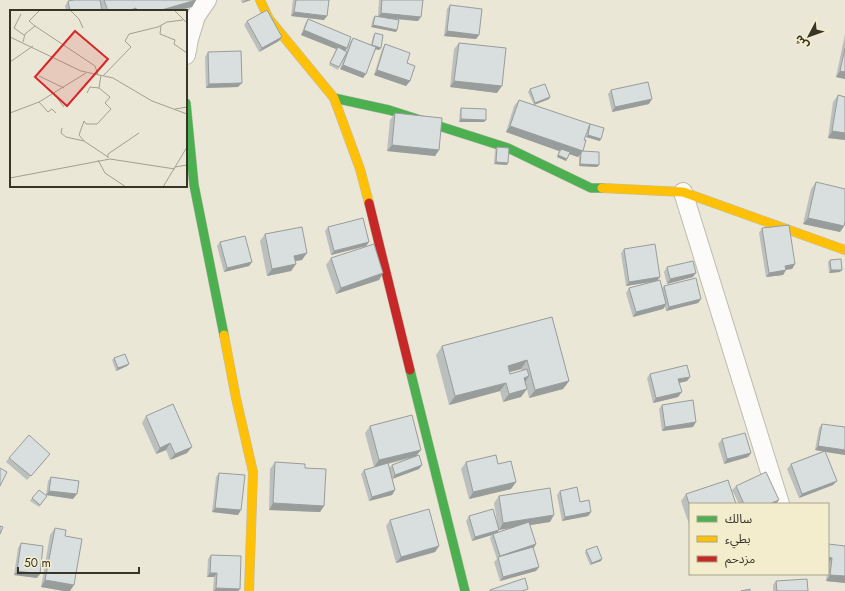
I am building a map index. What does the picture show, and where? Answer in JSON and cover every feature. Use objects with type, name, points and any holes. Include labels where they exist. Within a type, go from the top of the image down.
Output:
[{"type":"street","points":[[187,50],[196,16],[207,0]]},
{"type":"street","points":[[260,0],[269,19],[334,98],[360,169],[465,591]]},
{"type":"street","points":[[334,98],[389,110],[508,148],[591,188],[683,192],[844,244]]},
{"type":"street","points":[[187,113],[194,185],[236,398],[254,472],[249,591]]},
{"type":"street","points":[[683,192],[780,503]]},
{"type":"building","points":[[100,0],[102,10],[70,10],[68,1]]},
{"type":"building","points":[[104,0],[196,0],[161,10],[137,10],[136,8],[131,10],[108,10]]},
{"type":"building","points":[[296,0],[329,0],[327,16],[294,12]]},
{"type":"building","points":[[382,0],[423,0],[421,17],[381,13]]},
{"type":"building","points":[[450,5],[482,9],[479,35],[447,31]]},
{"type":"building","points":[[267,10],[282,37],[262,48],[247,21]]},
{"type":"building","points":[[375,16],[399,20],[397,30],[373,25]]},
{"type":"building","points":[[308,19],[351,37],[347,48],[304,30]]},
{"type":"building","points":[[375,33],[383,35],[381,48],[372,45]]},
{"type":"building","points":[[353,38],[376,47],[366,74],[343,65]]},
{"type":"building","points":[[459,43],[506,48],[502,86],[454,81]]},
{"type":"building","points":[[385,44],[410,53],[407,63],[415,66],[410,81],[377,70]]},
{"type":"building","points":[[338,47],[347,52],[339,67],[330,63]]},
{"type":"building","points":[[845,48],[845,72],[840,71]]},
{"type":"building","points":[[241,51],[242,83],[209,84],[208,52]]},
{"type":"building","points":[[648,82],[652,99],[615,107],[611,90]]},
{"type":"building","points":[[545,84],[550,97],[535,103],[530,89]]},
{"type":"building","points":[[838,95],[845,97],[845,133],[832,131]]},
{"type":"building","points":[[519,100],[590,124],[584,140],[586,140],[583,151],[510,126]]},
{"type":"building","points":[[461,108],[486,109],[486,120],[461,119]]},
{"type":"building","points":[[395,113],[442,118],[439,150],[392,145]]},
{"type":"building","points":[[590,124],[604,128],[601,139],[588,135]]},
{"type":"building","points":[[497,147],[509,148],[508,163],[496,162]]},
{"type":"building","points":[[561,149],[570,152],[567,159],[558,155]]},
{"type":"building","points":[[582,151],[599,152],[599,165],[580,164]]},
{"type":"building","points":[[816,182],[845,189],[844,226],[808,218]]},
{"type":"building","points":[[363,218],[369,242],[334,251],[328,227]]},
{"type":"building","points":[[789,225],[795,264],[785,266],[786,270],[769,273],[762,228]]},
{"type":"building","points":[[302,227],[307,253],[294,256],[296,264],[272,269],[265,234]]},
{"type":"building","points":[[245,236],[252,262],[227,268],[220,242]]},
{"type":"building","points":[[374,244],[383,273],[341,288],[331,258]]},
{"type":"building","points":[[655,244],[660,277],[629,282],[624,249]]},
{"type":"building","points":[[841,259],[842,270],[831,270],[830,260]]},
{"type":"building","points":[[693,261],[696,273],[670,279],[667,267]]},
{"type":"building","points":[[696,278],[701,299],[669,307],[664,286]]},
{"type":"building","points":[[660,280],[666,304],[636,312],[629,288]]},
{"type":"building","points":[[552,317],[569,381],[535,390],[527,360],[508,366],[510,374],[527,369],[529,376],[524,378],[527,389],[509,394],[506,383],[455,396],[442,346]]},
{"type":"building","points":[[125,354],[129,364],[118,368],[114,358]]},
{"type":"building","points":[[687,365],[690,377],[678,379],[682,392],[656,398],[650,374]]},
{"type":"building","points":[[693,400],[696,422],[665,427],[662,405]]},
{"type":"building","points":[[173,404],[192,447],[175,454],[170,443],[160,448],[146,416]]},
{"type":"building","points":[[412,415],[421,450],[379,460],[370,426]]},
{"type":"building","points":[[822,424],[845,427],[845,450],[818,446]]},
{"type":"building","points":[[745,433],[751,453],[727,459],[722,439]]},
{"type":"building","points":[[29,435],[50,454],[31,476],[9,458]]},
{"type":"building","points":[[825,451],[837,481],[802,494],[791,464]]},
{"type":"building","points":[[419,455],[422,465],[395,475],[392,465]]},
{"type":"building","points":[[496,455],[498,464],[511,461],[516,482],[473,492],[466,462]]},
{"type":"building","points":[[275,462],[305,464],[305,468],[326,469],[324,506],[273,503]]},
{"type":"building","points":[[388,463],[395,490],[372,497],[364,470]]},
{"type":"building","points":[[0,468],[7,472],[0,486]]},
{"type":"building","points":[[766,472],[779,500],[772,503],[744,503],[736,486]]},
{"type":"building","points":[[219,473],[245,475],[241,510],[215,508]]},
{"type":"building","points":[[51,477],[79,481],[77,494],[49,491]]},
{"type":"building","points":[[728,480],[736,503],[689,504],[686,494]]},
{"type":"building","points":[[577,487],[580,502],[589,500],[591,512],[565,517],[560,491]]},
{"type":"building","points":[[550,488],[554,515],[503,523],[499,496]]},
{"type":"building","points":[[39,490],[47,496],[40,505],[32,498]]},
{"type":"building","points":[[429,509],[439,546],[401,557],[390,520]]},
{"type":"building","points":[[493,509],[499,530],[475,537],[469,516]]},
{"type":"building","points":[[529,522],[536,544],[500,556],[493,534]]},
{"type":"building","points":[[0,526],[3,527],[0,534]]},
{"type":"building","points":[[55,528],[66,530],[65,536],[82,539],[74,585],[45,580]]},
{"type":"building","points":[[21,543],[43,546],[40,574],[17,571]]},
{"type":"building","points":[[829,544],[845,546],[845,576],[830,575],[832,558],[829,557]]},
{"type":"building","points":[[597,546],[602,559],[592,563],[586,550]]},
{"type":"building","points":[[533,547],[539,567],[503,577],[498,557]]},
{"type":"building","points":[[211,555],[241,556],[240,589],[216,588],[217,573],[210,573]]},
{"type":"building","points":[[525,578],[528,589],[522,591],[490,591],[490,590]]},
{"type":"building","points":[[807,579],[808,591],[777,591],[776,581]]},
{"type":"traffic: fast","points":[[334,98],[389,110],[508,148],[591,188],[602,188]]},
{"type":"traffic: fast","points":[[187,113],[194,185],[224,335]]},
{"type":"traffic: fast","points":[[410,370],[465,591]]},
{"type":"traffic: slow","points":[[260,0],[269,19],[334,98],[360,169],[369,203]]},
{"type":"traffic: slow","points":[[602,188],[683,192],[845,250]]},
{"type":"traffic: slow","points":[[224,335],[236,398],[253,472],[249,591]]},
{"type":"traffic: jam","points":[[369,203],[410,370]]}]
